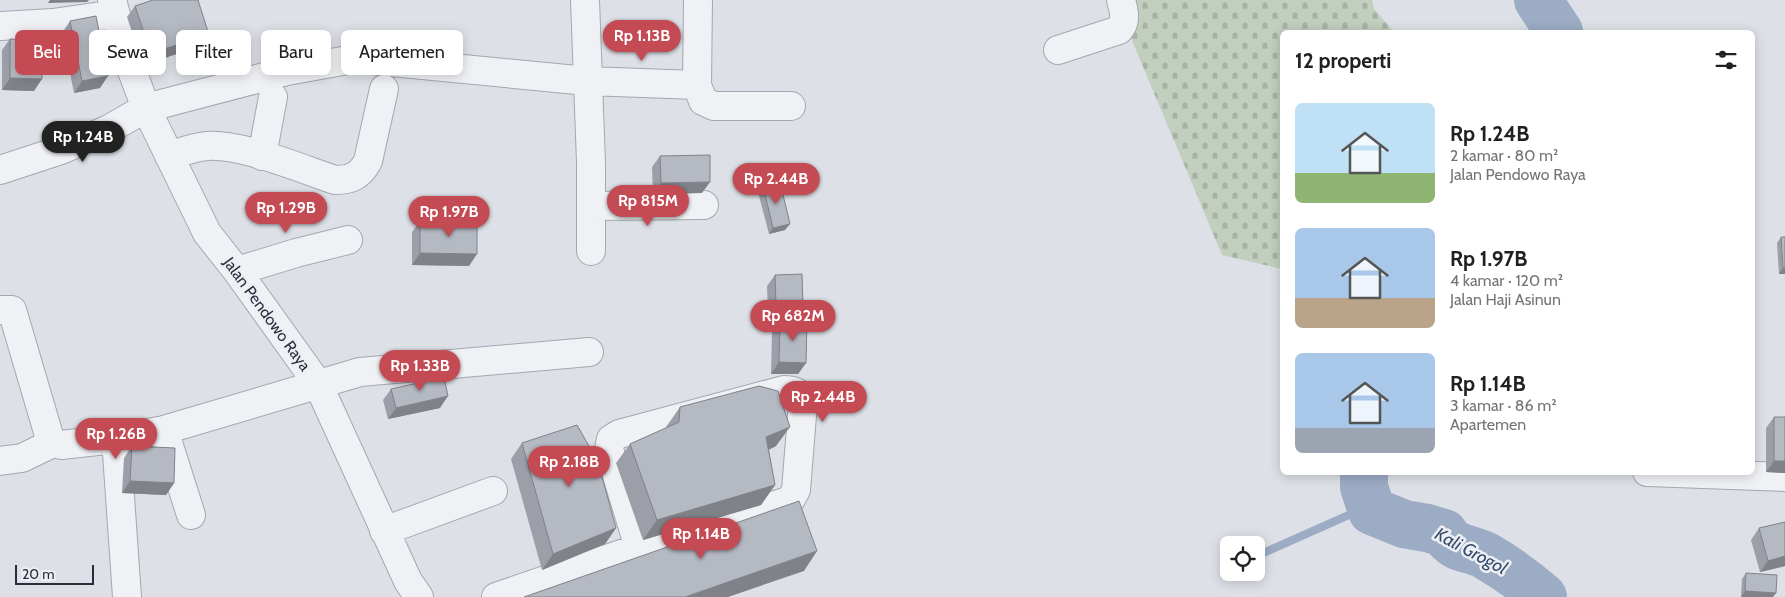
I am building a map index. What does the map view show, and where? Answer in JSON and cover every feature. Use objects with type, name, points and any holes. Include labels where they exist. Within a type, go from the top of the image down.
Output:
[{"type":"street","points":[[585,0],[591,163],[591,251]]},
{"type":"street","points":[[698,0],[697,85],[703,101],[714,106],[792,106]]},
{"type":"street","points":[[1058,50],[1119,30],[1123,24],[1124,16],[1122,0]]},
{"type":"street","points":[[0,26],[53,23],[113,7]]},
{"type":"street","name":"Jalan Pendowo Raya","points":[[113,7],[129,63],[146,108],[207,233],[237,271],[318,384],[384,531],[408,581],[419,597]]},
{"type":"street","points":[[0,170],[61,150],[109,129],[146,108],[287,71],[348,60],[371,60],[587,81],[697,85]]},
{"type":"street","points":[[169,156],[205,146],[217,146],[262,156],[335,180],[346,180],[356,177],[368,161],[384,89]]},
{"type":"street","points":[[262,156],[273,97]]},
{"type":"street","points":[[591,206],[704,205]]},
{"type":"street","points":[[237,271],[348,240]]},
{"type":"street","points":[[0,310],[12,310],[47,432],[53,443]]},
{"type":"street","points":[[0,461],[22,458],[53,443],[61,445],[116,439],[164,430],[360,372],[589,352]]},
{"type":"street","points":[[496,597],[639,548],[788,502],[796,490],[803,403],[798,393],[793,390],[784,390],[618,434],[612,439],[609,444],[610,452],[639,548]]},
{"type":"street","points":[[164,430],[191,515]]},
{"type":"street","points":[[116,439],[127,597]]},
{"type":"street","points":[[1730,475],[1785,477]]},
{"type":"street","points":[[384,531],[493,491]]},
{"type":"green space","points":[[1115,0],[1372,0],[1374,9],[1392,30],[1280,30],[1280,269],[1222,255]]},
{"type":"building","points":[[153,0],[198,0],[207,30],[176,30],[176,45],[166,48],[166,30],[143,30],[135,6]]},
{"type":"building","points":[[96,16],[99,30],[89,30],[89,75],[108,76],[82,81],[79,66],[79,30],[72,30],[70,21]]},
{"type":"building","points":[[10,39],[15,39],[15,75],[42,75],[42,79],[10,78]]},
{"type":"building","points":[[710,155],[710,182],[661,183],[660,156]]},
{"type":"building","points":[[780,182],[790,224],[773,228],[763,186]]},
{"type":"building","points":[[420,221],[477,222],[477,254],[420,253]]},
{"type":"building","points":[[1781,237],[1785,237],[1785,268],[1783,268]]},
{"type":"building","points":[[802,274],[803,305],[776,306],[775,275]]},
{"type":"building","points":[[780,321],[807,322],[806,363],[779,362]]},
{"type":"building","points":[[444,377],[448,396],[396,408],[391,389]]},
{"type":"building","points":[[759,386],[778,391],[790,427],[766,437],[775,485],[657,520],[630,444],[679,422],[680,407]]},
{"type":"building","points":[[1774,417],[1785,417],[1785,461],[1774,461]]},
{"type":"building","points":[[577,425],[598,462],[616,528],[553,554],[522,443]]},
{"type":"building","points":[[132,446],[175,448],[174,483],[130,481]]},
{"type":"building","points":[[799,501],[817,551],[685,597],[524,597]]},
{"type":"building","points":[[1785,522],[1785,556],[1768,561],[1759,528]]},
{"type":"building","points":[[1746,573],[1777,575],[1776,593],[1745,591]]},
{"type":"waterway","name":"Kali Grogol","points":[[1538,0],[1558,30]]},
{"type":"waterway","name":"Kali Grogol","points":[[1364,475],[1364,487],[1372,511],[1404,524],[1444,533],[1448,539],[1458,546],[1480,553],[1501,565],[1543,597]]},
{"type":"waterway","points":[[1265,552],[1351,514],[1369,502]]}]
